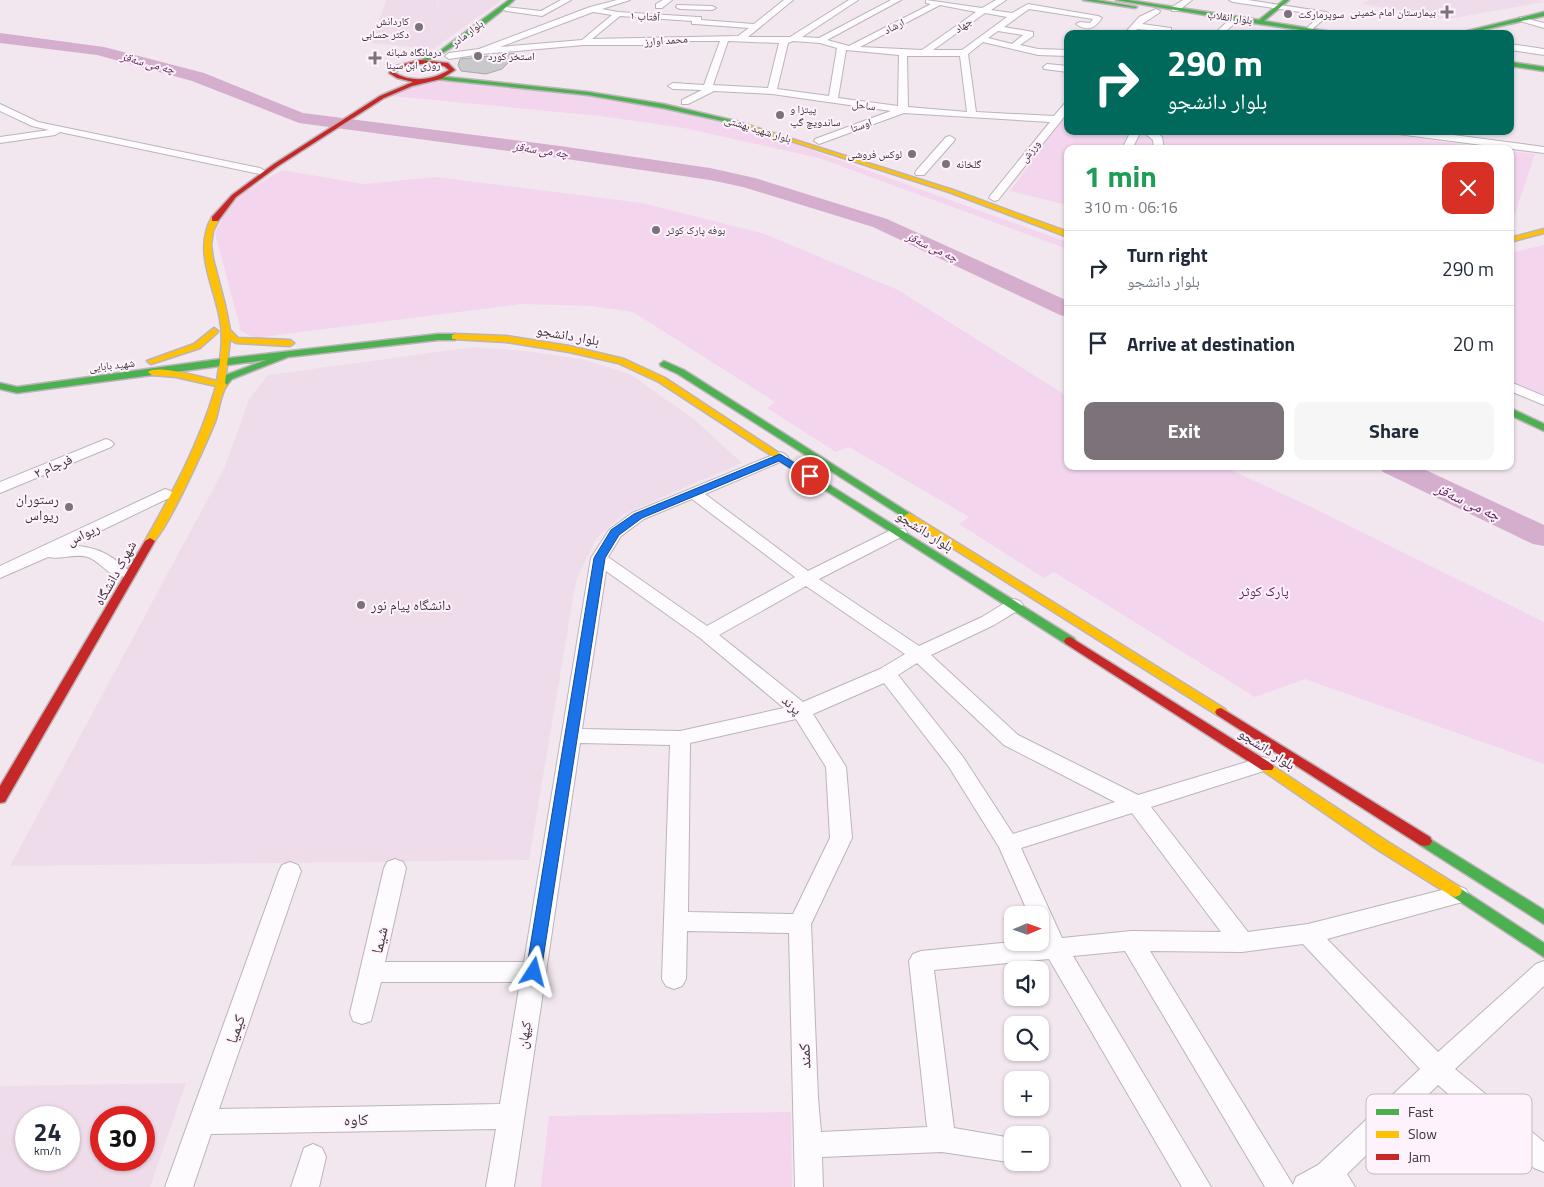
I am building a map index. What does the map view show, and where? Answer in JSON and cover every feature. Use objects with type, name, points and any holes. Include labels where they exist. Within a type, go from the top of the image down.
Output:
[{"type":"main road","name":"بلوار مادر","points":[[420,62],[442,52],[509,4],[519,0]]},
{"type":"main road","name":"بلوار انقلاب","points":[[1085,0],[1232,22],[1300,30]]},
{"type":"main road","name":"بلوار انقلاب","points":[[1118,0],[1303,30]]},
{"type":"main road","points":[[1259,22],[1283,3]]},
{"type":"main road","name":"بلوار مادر","points":[[434,78],[509,4]]},
{"type":"main road","points":[[1475,30],[1544,14]]},
{"type":"main road","points":[[1514,58],[1543,60]]},
{"type":"main road","points":[[1514,64],[1543,60]]},
{"type":"main road","points":[[380,97],[393,80],[394,70],[398,67],[420,62]]},
{"type":"main road","name":"بلوار شهید بهشتی","points":[[420,62],[449,63],[489,77],[685,102],[737,115],[871,155],[1064,224]]},
{"type":"main road","points":[[290,343],[241,341],[220,331],[198,249],[198,229],[211,210],[224,197],[269,167],[380,97],[410,84],[434,78]]},
{"type":"main road","name":"بلوار شهید بهشتی","points":[[393,80],[434,78],[511,84],[655,102],[738,122],[869,164],[951,191],[1064,233]]},
{"type":"main road","points":[[107,591],[165,494],[206,401],[210,382],[219,357],[220,331],[206,241],[207,233],[213,220],[234,196],[269,167]]},
{"type":"main road","points":[[1514,239],[1544,231]]},
{"type":"main road","name":"بلوار دانشجو","points":[[438,337],[444,325],[523,330]]},
{"type":"main road","points":[[152,366],[197,346],[220,331]]},
{"type":"main road","name":"بلوار دانشجو","points":[[219,357],[285,355],[438,337],[506,339],[569,349],[621,361],[662,380],[1264,764],[1458,895],[1544,918]]},
{"type":"main road","points":[[219,357],[310,340]]},
{"type":"main road","points":[[152,366],[222,385],[230,377],[285,355]]},
{"type":"main road","name":"شهید بابایی","points":[[0,386],[17,390],[152,366],[219,357]]},
{"type":"main road","name":"شهرک دانشگاه","points":[[0,798],[107,618],[199,453],[212,420],[222,385],[219,357]]},
{"type":"main road","name":"بلوار دانشجو","points":[[656,360],[698,383],[1502,906],[1544,951]]},
{"type":"main road","name":"شهید بابایی","points":[[104,366],[152,366]]},
{"type":"main road","points":[[1514,413],[1544,428]]},
{"type":"main road","points":[[1514,425],[1544,440]]},
{"type":"street","points":[[509,4],[542,14],[567,0]]},
{"type":"street","points":[[668,0],[654,6],[715,6],[697,20]]},
{"type":"street","points":[[741,38],[789,0]]},
{"type":"street","points":[[793,39],[854,0]]},
{"type":"street","points":[[820,41],[896,0]]},
{"type":"street","points":[[921,0],[1014,16]]},
{"type":"street","name":"جهاد","points":[[926,52],[984,10],[1002,0]]},
{"type":"street","points":[[1174,9],[1188,0]]},
{"type":"street","points":[[1233,0],[1283,3],[1326,14],[1310,30]]},
{"type":"street","points":[[449,63],[593,9],[615,3],[629,2]]},
{"type":"street","name":"ارشاد","points":[[846,48],[938,3]]},
{"type":"street","points":[[926,52],[964,54],[981,39],[1028,6],[1098,18],[1092,26],[1080,24]]},
{"type":"street","name":"آفتاب ۱","points":[[593,9],[662,23],[697,20],[755,26]]},
{"type":"street","points":[[1132,30],[1142,20],[1156,11]]},
{"type":"street","points":[[1052,22],[1067,12]]},
{"type":"street","points":[[584,42],[618,14]]},
{"type":"street","points":[[1523,19],[1544,26]]},
{"type":"street","points":[[1223,30],[1232,22]]},
{"type":"street","points":[[648,42],[662,23]]},
{"type":"street","points":[[1136,26],[1168,30]]},
{"type":"street","points":[[998,28],[1025,31],[1030,34],[1014,46]]},
{"type":"street","points":[[685,102],[710,88],[725,38]]},
{"type":"street","name":"محمد اوارز","points":[[481,51],[584,42],[648,42],[658,39],[741,38],[820,41],[846,48],[903,53],[926,52]]},
{"type":"street","points":[[981,39],[1038,52],[1064,53]]},
{"type":"street","points":[[772,91],[784,41]]},
{"type":"street","points":[[833,101],[846,48]]},
{"type":"street","points":[[1514,48],[1543,60]]},
{"type":"street","points":[[903,53],[903,110]]},
{"type":"street","points":[[964,54],[972,115]]},
{"type":"street","points":[[1048,67],[1064,69]]},
{"type":"street","name":"ساحل","points":[[674,86],[772,91],[903,110],[1056,119]]},
{"type":"street","points":[[0,108],[35,124],[269,167]]},
{"type":"street","name":"اوستا","points":[[819,141],[903,110]]},
{"type":"street","name":"ورزش","points":[[994,198],[1064,110]]},
{"type":"street","points":[[17,126],[35,124]]},
{"type":"street","points":[[0,140],[65,130]]},
{"type":"street","points":[[1152,135],[1158,139],[1159,145]]},
{"type":"street","points":[[1429,135],[1506,145]]},
{"type":"street","points":[[920,173],[950,139]]},
{"type":"street","points":[[1514,146],[1544,150]]},
{"type":"street","points":[[1514,388],[1544,401]]},
{"type":"street","points":[[0,391],[17,390]]},
{"type":"street","name":"فرجام ۲","points":[[0,488],[106,444]]},
{"type":"street","name":"کیهان","points":[[500,1187],[600,558],[615,533],[638,516],[780,457]]},
{"type":"street","points":[[693,493],[807,578],[918,654],[1011,740],[1136,804],[1242,942]]},
{"type":"street","name":"ریواس","points":[[0,573],[165,494]]},
{"type":"street","points":[[706,634],[807,578],[899,532]]},
{"type":"street","points":[[41,554],[84,550],[102,556],[120,572]]},
{"type":"street","name":"پرند","points":[[600,558],[706,634],[801,711],[836,767],[841,838],[800,924]]},
{"type":"street","points":[[571,736],[680,738],[801,711],[887,674],[918,654],[988,621],[1014,605]]},
{"type":"street","points":[[887,674],[956,762],[1008,844],[1055,948],[1197,1187]]},
{"type":"street","points":[[674,979],[680,738]]},
{"type":"street","points":[[1008,844],[1264,764]]},
{"type":"street","name":"شیما","points":[[362,1012],[395,868]]},
{"type":"street","name":"کیمیا","points":[[179,1187],[290,871]]},
{"type":"street","points":[[942,1140],[921,961],[1131,941],[1242,942],[1308,934],[1458,895]]},
{"type":"street","points":[[676,921],[800,924]]},
{"type":"street","name":"کمند","points":[[800,924],[809,1187]]},
{"type":"street","points":[[1308,934],[1437,1069],[1467,1094]]},
{"type":"street","points":[[1131,941],[1280,1187]]},
{"type":"street","points":[[1412,1094],[1544,971]]},
{"type":"street","points":[[372,972],[534,972]]},
{"type":"street","name":"کاوه","points":[[202,1122],[511,1116]]},
{"type":"street","points":[[809,1145],[942,1140],[1004,1148]]},
{"type":"street","points":[[1325,1183],[1366,1141]]},
{"type":"street","points":[[1532,1149],[1544,1159]]},
{"type":"street","points":[[306,1187],[313,1157]]},
{"type":"shaded area","name":"کاردانش دکتر حسابی","points":[[387,0],[438,0],[437,11],[439,0],[502,0],[433,49],[370,43]]},
{"type":"shaded area","name":"بیمارستان امام خمینی","points":[[1369,0],[1540,0],[1544,2],[1448,19],[1362,4]]},
{"type":"shaded area","name":"دانشگاه پیام نور","points":[[474,347],[525,351],[582,359],[630,374],[695,420],[742,463],[624,514],[596,539],[576,581],[529,860],[10,866],[224,469],[249,399],[268,375]]},
{"type":"shaded area","points":[[186,1083],[150,1187],[0,1187],[0,1086]]},
{"type":"green space","points":[[439,81],[515,86],[647,104],[696,114],[761,132],[1064,241],[1064,248],[819,158],[684,128],[600,116],[392,96],[409,88]]},
{"type":"green space","points":[[1064,117],[1064,135],[1395,135],[1467,145],[1064,145],[1064,204],[1010,191]]},
{"type":"green space","points":[[1514,151],[1535,154],[1515,214]]},
{"type":"green space","name":"پارک کوثر","points":[[282,170],[364,184],[436,177],[642,203],[765,234],[898,290],[1064,394],[1064,470],[1231,470],[1311,507],[1544,622],[1544,764],[1305,679],[1255,697],[1054,572],[1044,578],[959,524],[969,517],[849,447],[836,452],[767,408],[775,402],[633,312],[592,306],[522,304],[254,338],[241,331],[215,233],[225,214],[241,194]]},
{"type":"green space","points":[[1544,245],[1544,400],[1514,385],[1514,252]]},
{"type":"green space","points":[[791,1112],[792,1187],[541,1187],[549,1116]]},
{"type":"building","points":[[518,53],[502,69],[486,74],[461,71],[458,65],[460,59]]},
{"type":"waterway","name":"چە می سەقز","points":[[0,38],[98,50],[198,77],[299,118],[560,152],[710,174],[748,182],[880,223],[1064,308]]},
{"type":"waterway","name":"چە می سەقز","points":[[1402,470],[1544,537]]},
{"type":"traffic: fast","points":[[420,62],[442,52],[512,0]]},
{"type":"traffic: fast","points":[[1085,0],[1135,7]]},
{"type":"traffic: fast","points":[[1118,0],[1316,30]]},
{"type":"traffic: fast","points":[[1259,22],[1287,0]]},
{"type":"traffic: fast","points":[[1474,30],[1544,14]]},
{"type":"traffic: fast","points":[[1514,65],[1544,69]]},
{"type":"traffic: fast","points":[[437,78],[513,84],[625,99],[737,122]]},
{"type":"traffic: fast","points":[[0,386],[17,390],[213,363],[438,337],[455,337]]},
{"type":"traffic: fast","points":[[222,385],[229,377],[285,355]]},
{"type":"traffic: fast","points":[[664,364],[681,372],[909,516]]},
{"type":"traffic: fast","points":[[1514,413],[1544,428]]},
{"type":"traffic: fast","points":[[786,461],[1070,641]]},
{"type":"traffic: fast","points":[[1425,841],[1544,918]]},
{"type":"traffic: fast","points":[[1455,891],[1544,951]]},
{"type":"traffic: slow","points":[[737,122],[951,191],[1064,233]]},
{"type":"traffic: slow","points":[[150,541],[191,467],[212,416],[219,390],[224,362],[225,320],[212,274],[207,245],[209,231],[215,219]]},
{"type":"traffic: slow","points":[[1514,239],[1544,231]]},
{"type":"traffic: slow","points":[[151,361],[197,346],[214,331]]},
{"type":"traffic: slow","points":[[226,331],[236,340],[290,343]]},
{"type":"traffic: slow","points":[[455,337],[506,339],[569,349],[621,361],[662,380],[786,461]]},
{"type":"traffic: slow","points":[[152,372],[176,374],[222,385]]},
{"type":"traffic: slow","points":[[909,516],[1221,712]]},
{"type":"traffic: slow","points":[[1267,767],[1383,846],[1455,891]]},
{"type":"traffic: jam","points":[[420,62],[446,64],[452,70],[431,80],[422,81],[406,80],[392,73],[398,67],[420,62]]},
{"type":"traffic: jam","points":[[215,219],[234,196],[276,165],[382,97],[410,85],[431,79]]},
{"type":"traffic: jam","points":[[0,798],[150,541]]},
{"type":"traffic: jam","points":[[1070,641],[1267,767]]},
{"type":"traffic: jam","points":[[1221,712],[1425,841]]},
{"type":"place","name":"بیمارستان امام خمینی","points":[[1447,12]]},
{"type":"place","name":"سوپرمارکت","points":[[1288,14]]},
{"type":"place","name":"کاردانش دکتر حسابی","points":[[419,27]]},
{"type":"place","name":"استخر کورد","points":[[478,56]]},
{"type":"place","name":"درمانگاه شبانه روزی ابن سینا","points":[[375,58]]},
{"type":"place","name":"پیتزا و ساندویچ گپ","points":[[780,115]]},
{"type":"place","name":"لوکس فروشی","points":[[912,154]]},
{"type":"place","name":"گلخانه","points":[[946,164]]},
{"type":"place","name":"بوفه پارک کوثر","points":[[656,230]]},
{"type":"place","name":"رستوران ریواس","points":[[69,507]]},
{"type":"place","name":"دانشگاه پیام نور","points":[[361,605]]},
{"type":"route","points":[[534,972],[600,558],[615,533],[638,516],[780,457],[810,476]]}]
